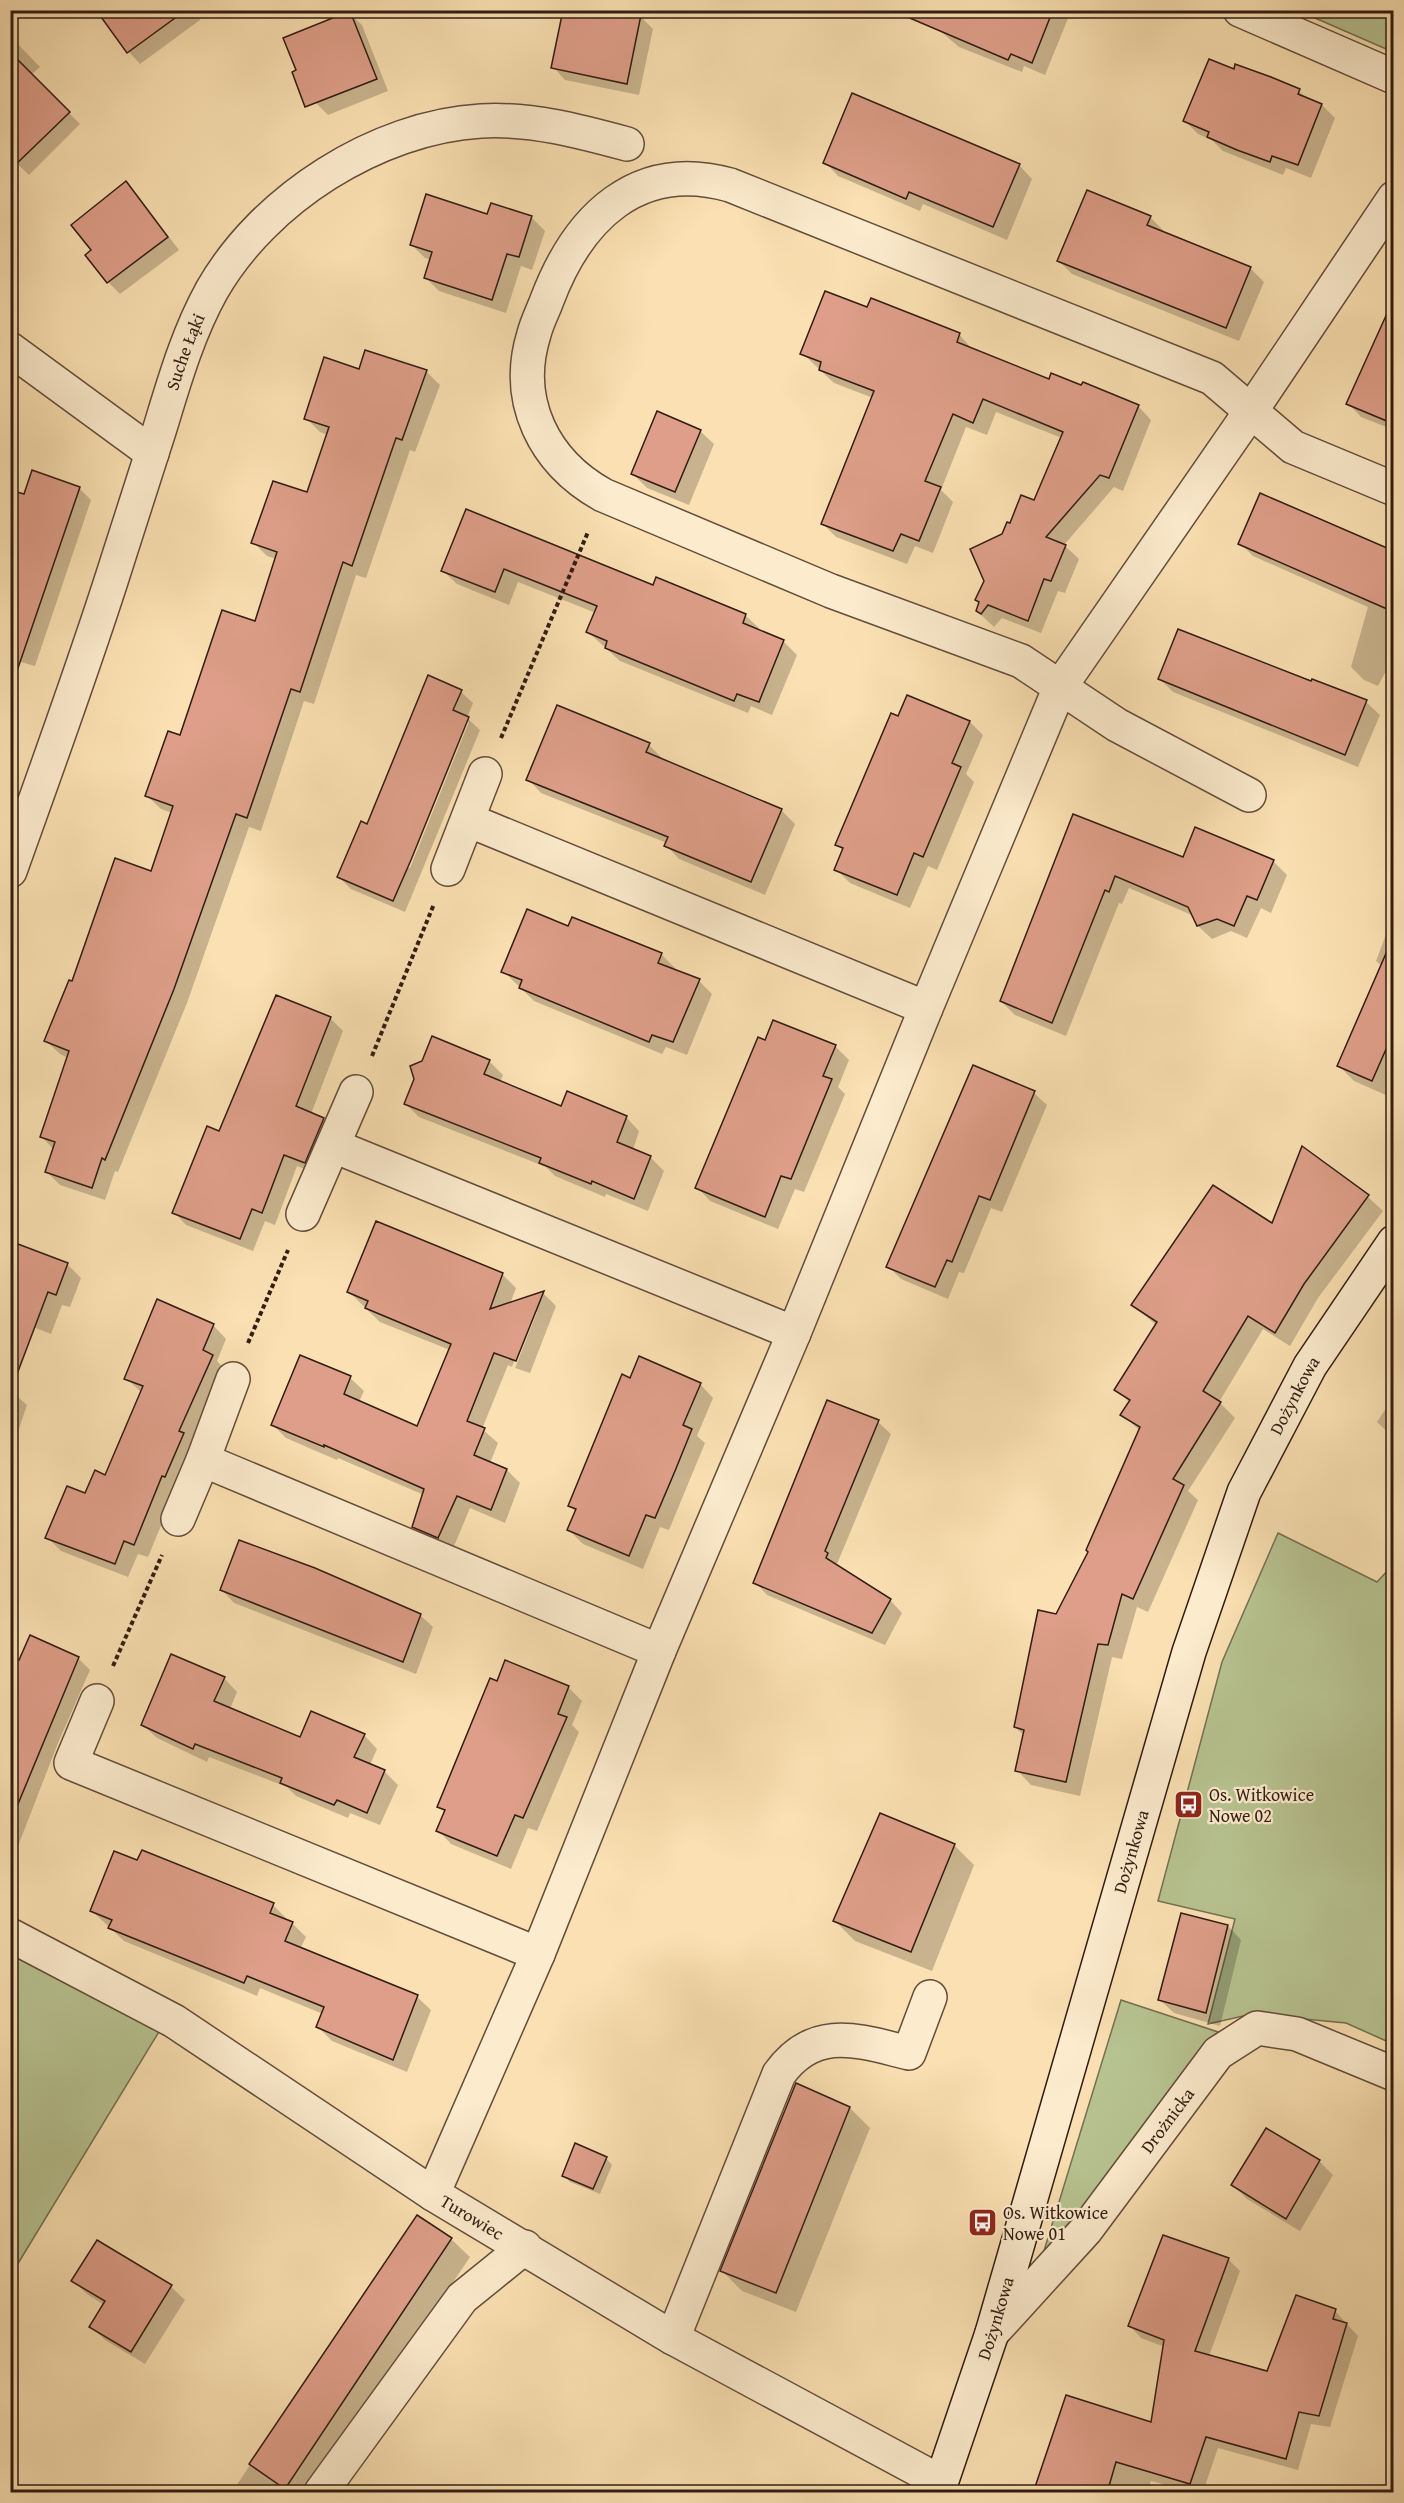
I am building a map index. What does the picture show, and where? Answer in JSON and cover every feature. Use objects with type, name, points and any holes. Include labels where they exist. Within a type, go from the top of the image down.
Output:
[{"type":"street","points":[[1240,10],[1394,77]]},
{"type":"street","name":"Suche Łąki","points":[[10,871],[93,637],[177,372],[213,289],[255,232],[288,201],[317,181],[378,146],[413,132],[482,121],[526,123],[569,128],[627,144]]},
{"type":"street","points":[[1249,795],[1117,725],[1021,661],[831,591],[603,495],[576,478],[549,449],[539,431],[530,406],[529,362],[533,335],[555,278],[592,220],[621,198],[669,180],[708,179],[730,185],[1212,378],[1293,447],[1394,489]]},
{"type":"street","points":[[433,2194],[538,1954],[659,1651],[794,1333],[1060,687],[1251,411],[1394,198]]},
{"type":"street","points":[[10,349],[152,453]]},
{"type":"street","points":[[448,869],[485,774]]},
{"type":"street","points":[[468,819],[926,1008]]},
{"type":"street","points":[[303,1214],[356,1092]]},
{"type":"street","points":[[334,1146],[794,1333]]},
{"type":"street","name":"Dożynkowa","points":[[940,2487],[992,2333],[1186,1663],[1244,1492],[1310,1366],[1394,1242]]},
{"type":"street","points":[[178,1519],[203,1460],[233,1378]]},
{"type":"street","points":[[203,1460],[659,1651]]},
{"type":"street","points":[[98,1701],[71,1763],[538,1954]]},
{"type":"street","name":"Turowiec","points":[[10,1935],[174,2021],[433,2194],[674,2338],[940,2487]]},
{"type":"street","points":[[674,2338],[779,2074],[786,2064],[794,2056],[814,2044],[842,2039],[909,2053],[930,1997]]},
{"type":"street","name":"Drożnicka","points":[[992,2333],[1086,2230],[1218,2053],[1257,2028],[1297,2034],[1394,2074]]},
{"type":"street","points":[[321,2493],[462,2298],[525,2247]]},
{"type":"path","points":[[485,774],[603,495]]},
{"type":"path","points":[[356,1092],[448,869]]},
{"type":"path","points":[[233,1378],[303,1214]]},
{"type":"path","points":[[98,1701],[178,1519]]},
{"type":"green space","points":[[1299,11],[1393,11],[1393,44],[1388,42],[1386,49]]},
{"type":"green space","points":[[1278,1533],[1377,1582],[1393,1565],[1393,2044],[1346,2023],[1252,2014],[1208,2024],[1235,1919],[1158,1901],[1222,1662]]},
{"type":"green space","points":[[11,1953],[160,2030],[11,2275]]},
{"type":"green space","points":[[1121,2000],[1218,2032],[1071,2228],[1043,2254]]},
{"type":"building","points":[[96,10],[186,10],[127,53]]},
{"type":"building","points":[[563,10],[642,10],[627,84],[551,68]]},
{"type":"building","points":[[891,10],[1053,10],[1032,63],[1011,54],[1008,60]]},
{"type":"building","points":[[350,11],[377,79],[305,107],[292,72],[296,70],[283,38]]},
{"type":"building","points":[[10,52],[70,112],[10,170]]},
{"type":"building","points":[[1209,59],[1234,69],[1235,64],[1271,77],[1300,89],[1298,94],[1322,104],[1298,165],[1272,156],[1270,162],[1237,150],[1207,137],[1209,132],[1183,121]]},
{"type":"building","points":[[852,93],[1020,164],[993,227],[909,192],[906,199],[823,163]]},
{"type":"building","points":[[126,181],[168,237],[107,283],[85,255],[91,250],[71,225]]},
{"type":"building","points":[[1087,190],[1151,216],[1147,225],[1251,267],[1226,328],[1057,261]]},
{"type":"building","points":[[426,194],[487,214],[491,203],[532,216],[519,257],[507,254],[492,300],[424,278],[432,252],[410,245]]},
{"type":"building","points":[[825,291],[867,307],[871,298],[960,333],[957,342],[1049,379],[1051,373],[1081,385],[1083,382],[1139,405],[1109,478],[1100,475],[1046,537],[1066,545],[1051,581],[1044,579],[1028,621],[988,605],[981,614],[976,611],[979,602],[975,600],[984,581],[970,549],[1002,534],[1007,522],[1010,523],[1021,495],[1034,500],[1063,432],[983,399],[973,423],[953,414],[925,481],[941,487],[919,541],[901,534],[893,551],[821,524],[874,391],[819,370],[821,362],[800,354]]},
{"type":"building","points":[[1394,298],[1394,424],[1346,404]]},
{"type":"building","points":[[365,350],[427,370],[402,440],[396,438],[352,566],[343,562],[300,692],[291,689],[247,818],[236,814],[174,989],[105,1160],[102,1158],[92,1188],[45,1172],[55,1142],[40,1137],[69,1051],[44,1041],[69,980],[72,981],[115,858],[151,871],[173,806],[145,796],[168,731],[180,735],[222,610],[255,621],[277,552],[251,543],[273,481],[307,492],[329,427],[304,419],[324,357],[359,369]]},
{"type":"building","points":[[657,411],[701,430],[675,492],[631,474]]},
{"type":"building","points":[[32,470],[80,487],[17,671],[10,670],[10,490],[24,494]]},
{"type":"building","points":[[1260,493],[1394,551],[1394,612],[1238,544]]},
{"type":"building","points":[[466,509],[653,585],[656,577],[746,614],[743,623],[784,640],[759,702],[737,694],[734,701],[605,648],[607,641],[586,632],[597,606],[504,569],[495,592],[441,571]]},
{"type":"building","points":[[1178,629],[1311,681],[1312,679],[1367,700],[1345,755],[1158,679]]},
{"type":"building","points":[[428,675],[462,690],[453,710],[469,717],[393,901],[337,877],[361,821],[367,824]]},
{"type":"building","points":[[907,695],[970,721],[952,763],[961,767],[923,857],[914,853],[897,895],[834,870],[843,848],[835,845],[891,713],[898,716]]},
{"type":"building","points":[[557,705],[650,743],[646,752],[782,809],[751,882],[664,846],[668,837],[526,780]]},
{"type":"building","points":[[1073,814],[1183,857],[1195,827],[1274,860],[1257,900],[1247,896],[1234,926],[1217,919],[1197,926],[1188,907],[1115,876],[1109,892],[1105,890],[1052,1023],[1000,1001]]},
{"type":"building","points":[[527,909],[568,926],[572,917],[662,953],[658,963],[700,979],[673,1042],[652,1035],[649,1042],[519,988],[522,980],[501,972]]},
{"type":"building","points":[[1394,935],[1394,1031],[1372,1081],[1337,1066]]},
{"type":"building","points":[[276,995],[331,1017],[296,1106],[324,1118],[305,1163],[284,1155],[262,1213],[252,1209],[240,1239],[172,1213],[207,1126],[219,1131]]},
{"type":"building","points":[[773,1020],[836,1045],[823,1076],[832,1079],[791,1179],[781,1176],[765,1217],[695,1188],[758,1037],[765,1040]]},
{"type":"building","points":[[432,1036],[490,1060],[484,1074],[561,1106],[567,1091],[627,1116],[617,1142],[651,1156],[634,1199],[592,1181],[591,1184],[539,1163],[541,1158],[404,1104],[414,1079],[410,1066],[422,1061]]},
{"type":"building","points":[[973,1065],[1035,1091],[990,1200],[979,1196],[952,1262],[947,1260],[935,1287],[886,1267]]},
{"type":"building","points":[[1302,1146],[1369,1195],[1304,1284],[1275,1333],[1248,1316],[1203,1391],[1221,1402],[1173,1479],[1184,1485],[1133,1599],[1122,1594],[1108,1645],[1098,1644],[1066,1782],[1015,1771],[1024,1730],[1014,1727],[1038,1610],[1056,1614],[1088,1552],[1086,1550],[1140,1427],[1120,1415],[1130,1400],[1114,1390],[1157,1322],[1131,1305],[1213,1185],[1272,1223]]},
{"type":"building","points":[[376,1221],[503,1273],[490,1309],[544,1291],[516,1361],[494,1353],[467,1421],[485,1428],[474,1455],[507,1469],[491,1510],[457,1496],[438,1538],[412,1527],[424,1489],[324,1445],[324,1447],[271,1425],[300,1355],[351,1376],[344,1394],[417,1426],[451,1344],[365,1308],[368,1301],[347,1292]]},
{"type":"building","points":[[10,1241],[68,1263],[56,1295],[48,1292],[14,1382],[10,1381]]},
{"type":"building","points":[[157,1299],[214,1324],[203,1350],[213,1355],[179,1431],[184,1433],[165,1477],[162,1476],[134,1545],[124,1541],[115,1564],[45,1538],[67,1486],[85,1493],[95,1470],[105,1475],[143,1386],[124,1379]]},
{"type":"building","points":[[639,1356],[701,1383],[683,1425],[692,1429],[675,1471],[655,1518],[646,1515],[629,1556],[567,1530],[576,1509],[568,1506],[622,1374],[630,1378]]},
{"type":"building","points":[[827,1400],[879,1420],[825,1551],[828,1553],[826,1558],[891,1599],[872,1633],[753,1583]]},
{"type":"building","points":[[239,1540],[315,1568],[421,1614],[403,1662],[220,1590]]},
{"type":"building","points":[[30,1635],[79,1657],[13,1816],[10,1816],[10,1656],[19,1660]]},
{"type":"building","points":[[171,1654],[225,1677],[214,1701],[300,1737],[311,1711],[365,1734],[354,1757],[385,1770],[367,1813],[337,1800],[334,1805],[280,1783],[282,1778],[195,1744],[193,1749],[141,1725]]},
{"type":"building","points":[[505,1660],[569,1686],[558,1714],[567,1717],[523,1818],[515,1815],[497,1856],[436,1831],[445,1810],[437,1807],[490,1678],[497,1681]]},
{"type":"building","points":[[880,1813],[955,1844],[911,1952],[833,1921]]},
{"type":"building","points":[[142,1850],[274,1903],[270,1913],[293,1922],[285,1941],[418,1995],[393,2060],[316,2027],[324,2007],[247,1976],[244,1983],[108,1928],[112,1920],[90,1911],[114,1851],[137,1860]]},
{"type":"building","points":[[1181,1913],[1228,1925],[1206,2013],[1158,2000]]},
{"type":"building","points":[[796,2083],[850,2107],[776,2293],[720,2271]]},
{"type":"building","points":[[1266,2128],[1320,2160],[1286,2219],[1231,2185]]},
{"type":"building","points":[[575,2143],[607,2157],[593,2189],[562,2176]]},
{"type":"building","points":[[417,2215],[452,2238],[285,2489],[249,2464]]},
{"type":"building","points":[[1163,2235],[1229,2258],[1195,2351],[1267,2371],[1296,2295],[1336,2309],[1333,2319],[1347,2323],[1319,2416],[1299,2412],[1286,2459],[1206,2437],[1190,2484],[1116,2462],[1107,2493],[1033,2493],[1066,2395],[1151,2422],[1164,2340],[1128,2326]]},
{"type":"building","points":[[97,2240],[172,2285],[131,2352],[89,2327],[105,2301],[71,2281]]},
{"type":"place","name":"Os. Witkowice Nowe 02","points":[[1188,1805]]},
{"type":"place","name":"Os. Witkowice Nowe 01","points":[[982,2223]]}]
